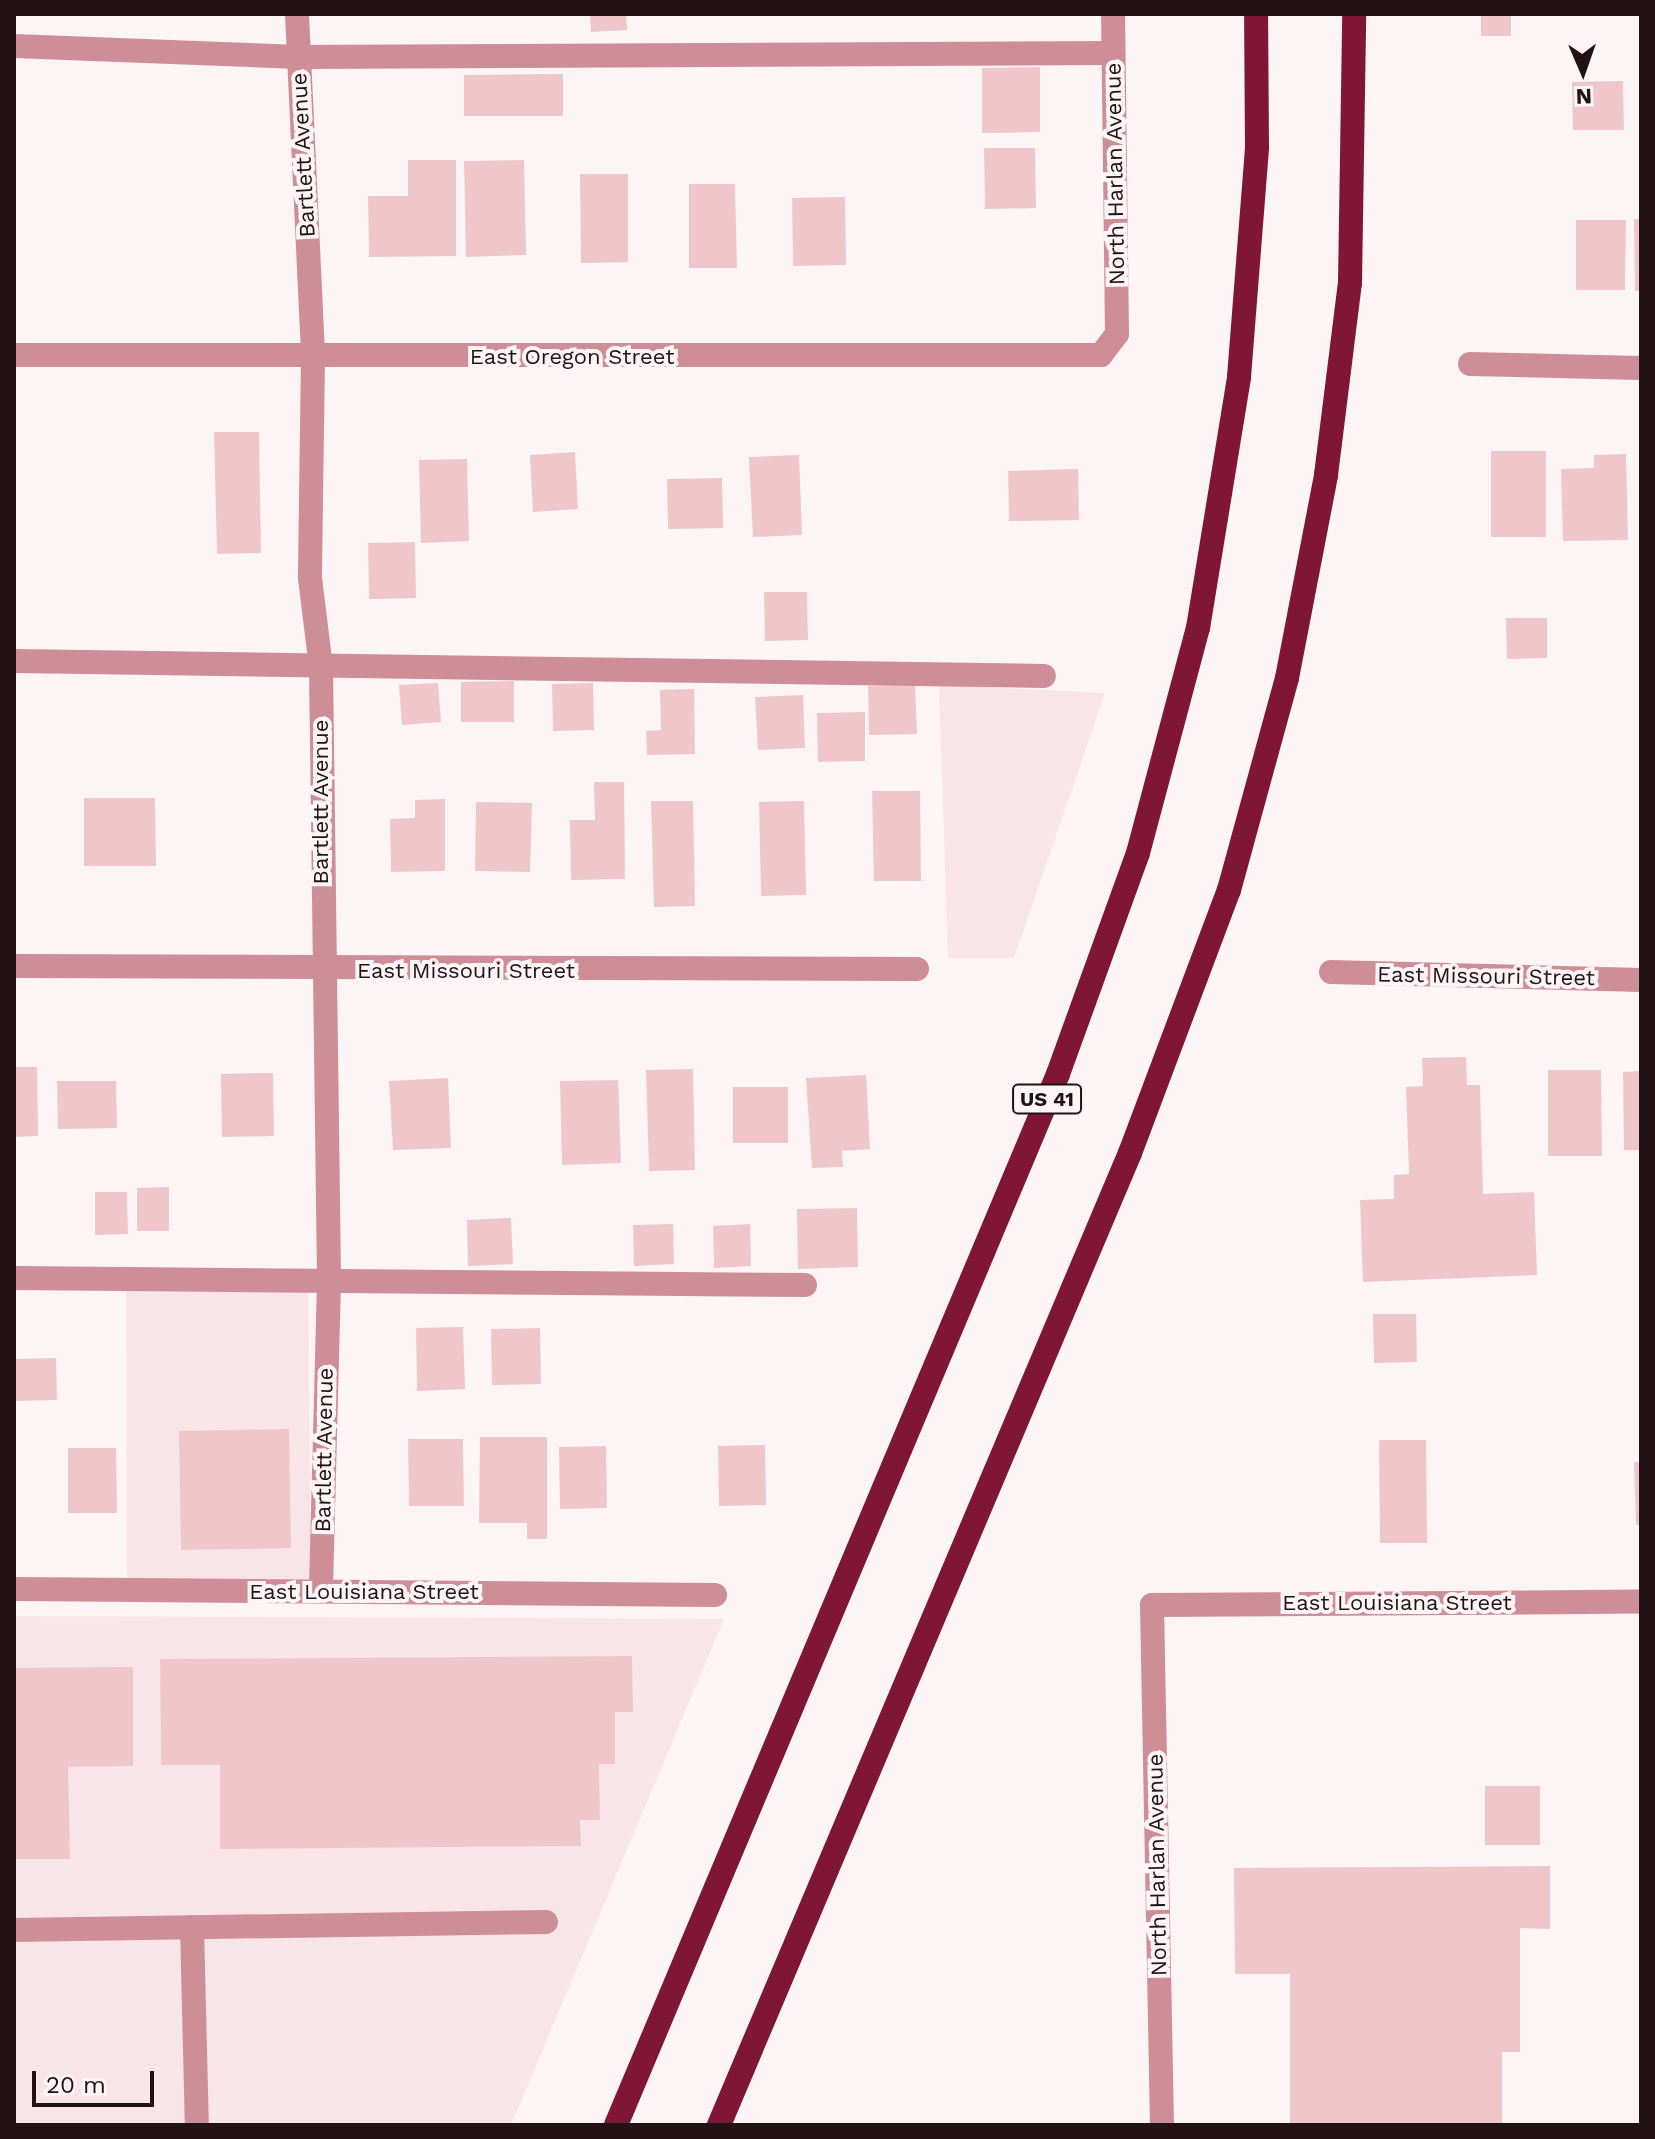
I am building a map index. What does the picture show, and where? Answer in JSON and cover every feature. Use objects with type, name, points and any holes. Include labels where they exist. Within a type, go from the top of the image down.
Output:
[{"type":"highway","name":"US 41","points":[[616,2125],[1058,1074],[1138,853],[1198,628],[1239,377],[1257,147],[1256,14]]},
{"type":"highway","points":[[719,2125],[1130,1153],[1238,863],[1287,678],[1326,475],[1350,283],[1354,14]]},
{"type":"street","name":"Bartlett Avenue","points":[[297,14],[313,356],[310,578],[321,667],[321,972],[329,1282],[321,1591]]},
{"type":"street","name":"North Harlan Avenue","points":[[1113,14],[1117,334]]},
{"type":"street","points":[[14,46],[298,57],[1113,53]]},
{"type":"street","name":"East Oregon Street","points":[[14,355],[1052,359],[1101,355],[1117,334]]},
{"type":"street","points":[[1470,364],[1641,368]]},
{"type":"street","points":[[14,661],[1044,676]]},
{"type":"street","name":"East Missouri Street","points":[[14,966],[321,972],[917,969]]},
{"type":"street","name":"East Missouri Street","points":[[1331,972],[1641,980]]},
{"type":"street","points":[[14,1278],[805,1285]]},
{"type":"street","name":"East Louisiana Street","points":[[14,1589],[715,1595]]},
{"type":"street","name":"East Louisiana Street","points":[[1152,1605],[1641,1602]]},
{"type":"street","name":"North Harlan Avenue","points":[[1152,1605],[1162,2125]]},
{"type":"street","points":[[14,1930],[546,1922]]},
{"type":"street","points":[[192,1927],[197,2125]]},
{"type":"shaded area","points":[[939,685],[1105,693],[1014,958],[948,958]]},
{"type":"shaded area","points":[[126,1283],[308,1285],[311,1580],[127,1580]]},
{"type":"shaded area","points":[[14,1616],[724,1619],[511,2125],[14,2125]]},
{"type":"building","points":[[590,14],[626,14],[627,30],[591,32]]},
{"type":"building","points":[[1481,14],[1511,14],[1511,36],[1481,36]]},
{"type":"building","points":[[1040,67],[1040,132],[982,133],[982,68]]},
{"type":"building","points":[[563,74],[563,116],[464,116],[464,75]]},
{"type":"building","points":[[1623,81],[1624,130],[1573,130],[1572,82]]},
{"type":"building","points":[[984,148],[1035,148],[1036,208],[985,209]]},
{"type":"building","points":[[408,160],[456,160],[456,256],[369,257],[368,196],[408,196]]},
{"type":"building","points":[[524,160],[526,255],[466,257],[464,161]]},
{"type":"building","points":[[580,174],[628,174],[628,262],[581,263]]},
{"type":"building","points":[[689,184],[735,184],[737,268],[689,268]]},
{"type":"building","points":[[845,197],[846,265],[793,266],[792,198]]},
{"type":"building","points":[[1634,219],[1641,219],[1641,291],[1635,291]]},
{"type":"building","points":[[1576,220],[1626,220],[1625,290],[1576,290]]},
{"type":"building","points":[[214,432],[259,432],[261,553],[217,554]]},
{"type":"building","points":[[1491,451],[1546,451],[1546,537],[1491,537]]},
{"type":"building","points":[[575,452],[578,509],[533,512],[530,455]]},
{"type":"building","points":[[1626,454],[1628,540],[1563,541],[1561,469],[1594,468],[1594,455]]},
{"type":"building","points":[[799,455],[802,535],[753,537],[749,457]]},
{"type":"building","points":[[467,459],[469,541],[421,543],[419,460]]},
{"type":"building","points":[[1078,469],[1079,520],[1009,521],[1008,471]]},
{"type":"building","points":[[722,478],[723,528],[668,529],[667,479]]},
{"type":"building","points":[[415,542],[416,598],[369,599],[368,543]]},
{"type":"building","points":[[764,592],[807,592],[808,640],[765,641]]},
{"type":"building","points":[[1506,618],[1547,618],[1547,658],[1507,659]]},
{"type":"building","points":[[514,681],[514,722],[461,722],[461,682]]},
{"type":"building","points":[[438,683],[441,722],[402,725],[399,685]]},
{"type":"building","points":[[593,683],[594,730],[553,731],[552,684]]},
{"type":"building","points":[[915,685],[917,734],[869,735],[868,686]]},
{"type":"building","points":[[694,689],[695,754],[647,755],[646,731],[661,730],[660,690]]},
{"type":"building","points":[[803,695],[805,748],[758,750],[755,697]]},
{"type":"building","points":[[865,712],[865,761],[818,762],[817,713]]},
{"type":"building","points":[[594,782],[624,782],[625,879],[571,880],[570,820],[595,820]]},
{"type":"building","points":[[872,791],[920,791],[921,881],[874,881]]},
{"type":"building","points":[[84,798],[155,798],[156,866],[84,866]]},
{"type":"building","points":[[445,799],[445,871],[391,872],[390,819],[415,818],[415,800]]},
{"type":"building","points":[[651,801],[693,801],[695,906],[654,907]]},
{"type":"building","points":[[804,801],[806,895],[761,896],[759,802]]},
{"type":"building","points":[[476,802],[532,803],[530,872],[475,871]]},
{"type":"building","points":[[1466,1057],[1467,1085],[1480,1085],[1483,1194],[1534,1192],[1537,1275],[1363,1282],[1360,1200],[1394,1199],[1394,1175],[1409,1174],[1406,1087],[1423,1086],[1422,1058]]},
{"type":"building","points":[[14,1067],[37,1067],[38,1136],[14,1137]]},
{"type":"building","points":[[693,1069],[695,1170],[649,1171],[646,1070]]},
{"type":"building","points":[[1548,1070],[1601,1070],[1602,1156],[1548,1156]]},
{"type":"building","points":[[1641,1071],[1641,1150],[1624,1150],[1623,1072]]},
{"type":"building","points":[[273,1073],[274,1136],[222,1137],[221,1074]]},
{"type":"building","points":[[866,1075],[870,1149],[842,1151],[843,1167],[812,1168],[806,1078]]},
{"type":"building","points":[[448,1078],[451,1148],[393,1150],[389,1081]]},
{"type":"building","points":[[618,1080],[621,1163],[562,1165],[560,1081]]},
{"type":"building","points":[[57,1081],[116,1081],[117,1128],[58,1129]]},
{"type":"building","points":[[733,1087],[788,1087],[788,1143],[733,1143]]},
{"type":"building","points":[[169,1187],[169,1231],[137,1231],[137,1188]]},
{"type":"building","points":[[95,1192],[127,1192],[128,1234],[95,1235]]},
{"type":"building","points":[[857,1208],[858,1267],[798,1269],[797,1209]]},
{"type":"building","points":[[511,1218],[513,1264],[468,1266],[467,1220]]},
{"type":"building","points":[[673,1224],[674,1264],[634,1266],[633,1225]]},
{"type":"building","points":[[750,1224],[751,1266],[714,1268],[713,1226]]},
{"type":"building","points":[[1373,1314],[1416,1314],[1417,1362],[1374,1363]]},
{"type":"building","points":[[463,1327],[465,1389],[417,1391],[416,1328]]},
{"type":"building","points":[[540,1328],[541,1384],[492,1385],[491,1329]]},
{"type":"building","points":[[56,1358],[57,1400],[14,1401],[14,1359]]},
{"type":"building","points":[[289,1429],[291,1548],[181,1550],[179,1431]]},
{"type":"building","points":[[480,1437],[547,1437],[547,1539],[527,1539],[527,1523],[479,1523]]},
{"type":"building","points":[[408,1439],[463,1439],[464,1506],[409,1506]]},
{"type":"building","points":[[1379,1440],[1426,1440],[1427,1543],[1380,1543]]},
{"type":"building","points":[[765,1445],[766,1505],[719,1506],[718,1446]]},
{"type":"building","points":[[606,1446],[607,1508],[560,1509],[559,1447]]},
{"type":"building","points":[[68,1448],[116,1448],[117,1513],[68,1513]]},
{"type":"building","points":[[1634,1462],[1641,1462],[1641,1525],[1636,1525]]},
{"type":"building","points":[[632,1656],[633,1712],[615,1712],[615,1764],[599,1764],[600,1820],[580,1820],[581,1846],[220,1849],[220,1765],[161,1765],[160,1659]]},
{"type":"building","points":[[133,1667],[133,1766],[68,1767],[70,1859],[14,1859],[14,1668]]},
{"type":"building","points":[[1485,1786],[1540,1786],[1540,1845],[1485,1845]]},
{"type":"building","points":[[1550,1866],[1550,1929],[1520,1928],[1520,2052],[1502,2052],[1502,2125],[1290,2125],[1290,1974],[1235,1974],[1234,1868]]}]
